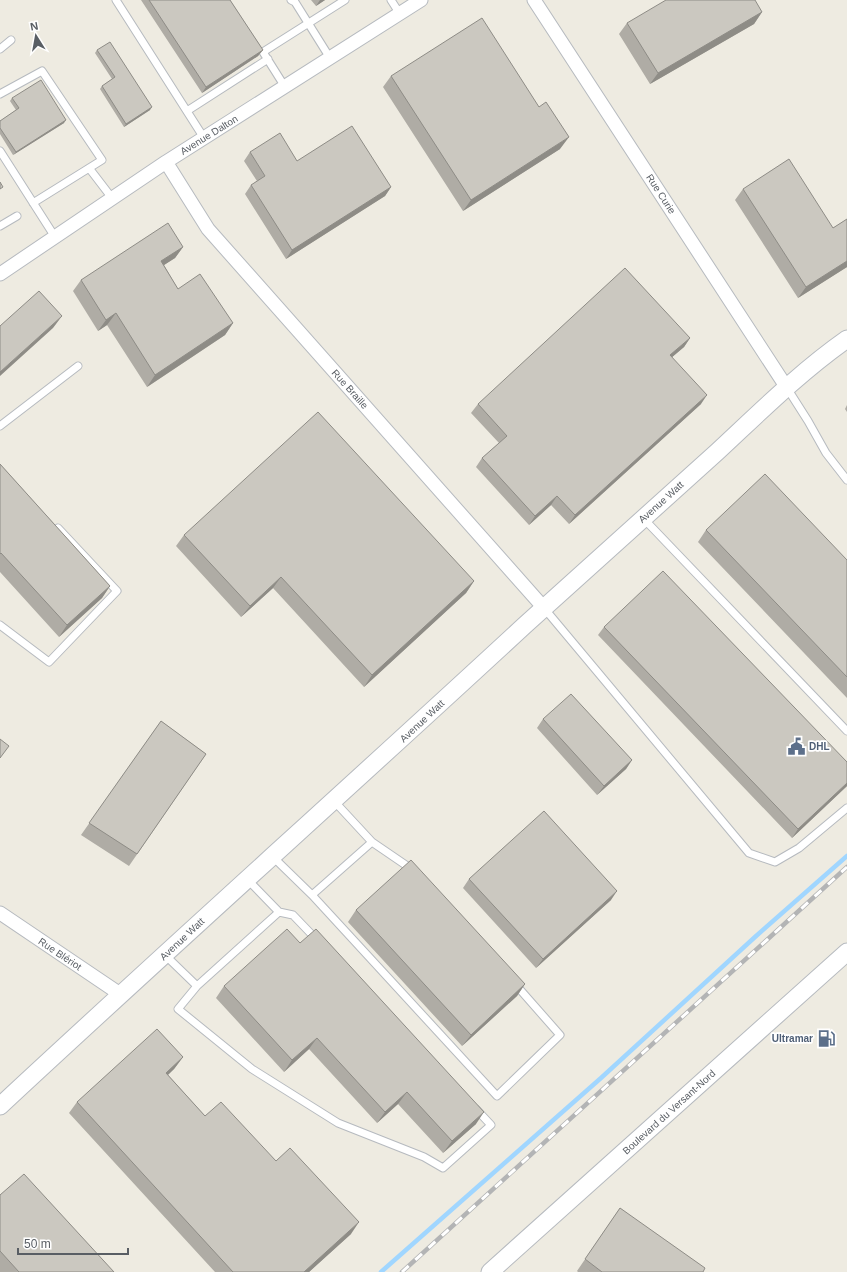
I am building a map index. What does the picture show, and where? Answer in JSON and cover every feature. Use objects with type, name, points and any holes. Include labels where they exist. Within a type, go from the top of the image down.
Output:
[{"type":"street","name":"Avenue Dalton","points":[[0,274],[166,162],[421,0]]},
{"type":"street","name":"Rue Curie","points":[[534,0],[787,388]]},
{"type":"street","name":"Rue Braille","points":[[166,162],[208,229],[544,608]]},
{"type":"street","name":"Avenue Watt","points":[[0,1106],[120,994],[165,955],[643,518],[787,388],[847,339]]},
{"type":"street","name":"Rue Blériot","points":[[0,913],[120,994]]},
{"type":"street","name":"Boulevard du Versant-Nord","points":[[490,1272],[847,952]]},
{"type":"lane","points":[[116,0],[204,138]]},
{"type":"lane","points":[[291,0],[295,2],[330,58]]},
{"type":"lane","points":[[286,86],[261,48],[308,23],[345,0]]},
{"type":"lane","points":[[391,0],[400,14]]},
{"type":"lane","points":[[0,49],[11,40]]},
{"type":"lane","points":[[187,111],[268,59]]},
{"type":"lane","points":[[0,94],[42,71],[102,160],[33,203]]},
{"type":"lane","points":[[0,151],[55,237]]},
{"type":"lane","points":[[89,168],[112,198]]},
{"type":"lane","points":[[0,226],[18,216]]},
{"type":"lane","points":[[0,426],[78,366]]},
{"type":"lane","points":[[787,388],[826,453],[847,480]]},
{"type":"lane","points":[[643,518],[847,731]]},
{"type":"lane","points":[[0,625],[49,662],[117,591],[53,523]]},
{"type":"lane","points":[[544,608],[750,853],[775,862],[799,848],[847,808]]},
{"type":"lane","points":[[334,801],[372,842],[410,867],[415,873]]},
{"type":"lane","points":[[312,896],[372,842]]},
{"type":"lane","points":[[272,856],[312,896],[497,1096],[560,1035],[508,977]]},
{"type":"lane","points":[[247,879],[279,912],[294,915],[321,944]]},
{"type":"lane","points":[[279,912],[198,986],[178,1009],[252,1069],[338,1123],[424,1157],[443,1168],[491,1125],[469,1102]]},
{"type":"lane","points":[[165,955],[198,986]]},
{"type":"building","points":[[149,0],[230,0],[263,50],[206,87]]},
{"type":"building","points":[[666,0],[755,0],[762,12],[658,73],[627,23]]},
{"type":"building","points":[[482,18],[539,107],[546,102],[569,137],[471,200],[391,76]]},
{"type":"building","points":[[110,42],[152,107],[126,124],[102,86],[115,77],[97,50]]},
{"type":"building","points":[[41,80],[66,120],[16,152],[0,128],[0,121],[19,108],[12,98]]},
{"type":"building","points":[[352,126],[391,187],[292,250],[251,185],[265,176],[250,152],[280,133],[297,161]]},
{"type":"building","points":[[789,159],[833,228],[847,219],[847,261],[806,287],[743,189]]},
{"type":"building","points":[[0,182],[3,187],[0,189]]},
{"type":"building","points":[[168,223],[183,247],[161,261],[178,289],[200,274],[233,323],[155,375],[116,313],[106,320],[81,280]]},
{"type":"building","points":[[625,268],[690,338],[670,355],[707,395],[575,515],[557,496],[535,516],[482,458],[507,436],[478,404]]},
{"type":"building","points":[[39,291],[62,316],[0,372],[0,326]]},
{"type":"building","points":[[318,412],[474,581],[372,675],[281,577],[250,606],[184,535]]},
{"type":"building","points":[[0,464],[110,586],[67,625],[1,553],[0,554]]},
{"type":"building","points":[[765,474],[847,560],[847,677],[706,530]]},
{"type":"building","points":[[663,571],[847,762],[847,783],[798,829],[604,627]]},
{"type":"building","points":[[571,694],[632,760],[604,786],[543,719]]},
{"type":"building","points":[[161,721],[206,754],[137,854],[89,823]]},
{"type":"building","points":[[0,739],[9,746],[0,758]]},
{"type":"building","points":[[544,811],[617,891],[543,959],[469,879]]},
{"type":"building","points":[[411,860],[525,984],[471,1035],[356,910]]},
{"type":"building","points":[[287,929],[300,943],[316,929],[484,1112],[452,1141],[407,1092],[385,1112],[317,1038],[292,1060],[224,986]]},
{"type":"building","points":[[157,1029],[183,1057],[166,1073],[205,1116],[221,1102],[276,1161],[290,1148],[359,1222],[304,1272],[233,1272],[77,1102]]},
{"type":"building","points":[[24,1174],[114,1272],[19,1272],[0,1251],[0,1195]]},
{"type":"building","points":[[620,1208],[705,1268],[703,1272],[602,1272],[585,1259]]},
{"type":"waterway","points":[[381,1272],[601,1078],[755,937],[847,856]]},
{"type":"railway","points":[[402,1272],[847,867]]},
{"type":"place","name":"DHL","points":[[796,746]]},
{"type":"place","name":"Ultramar","points":[[826,1038]]}]
